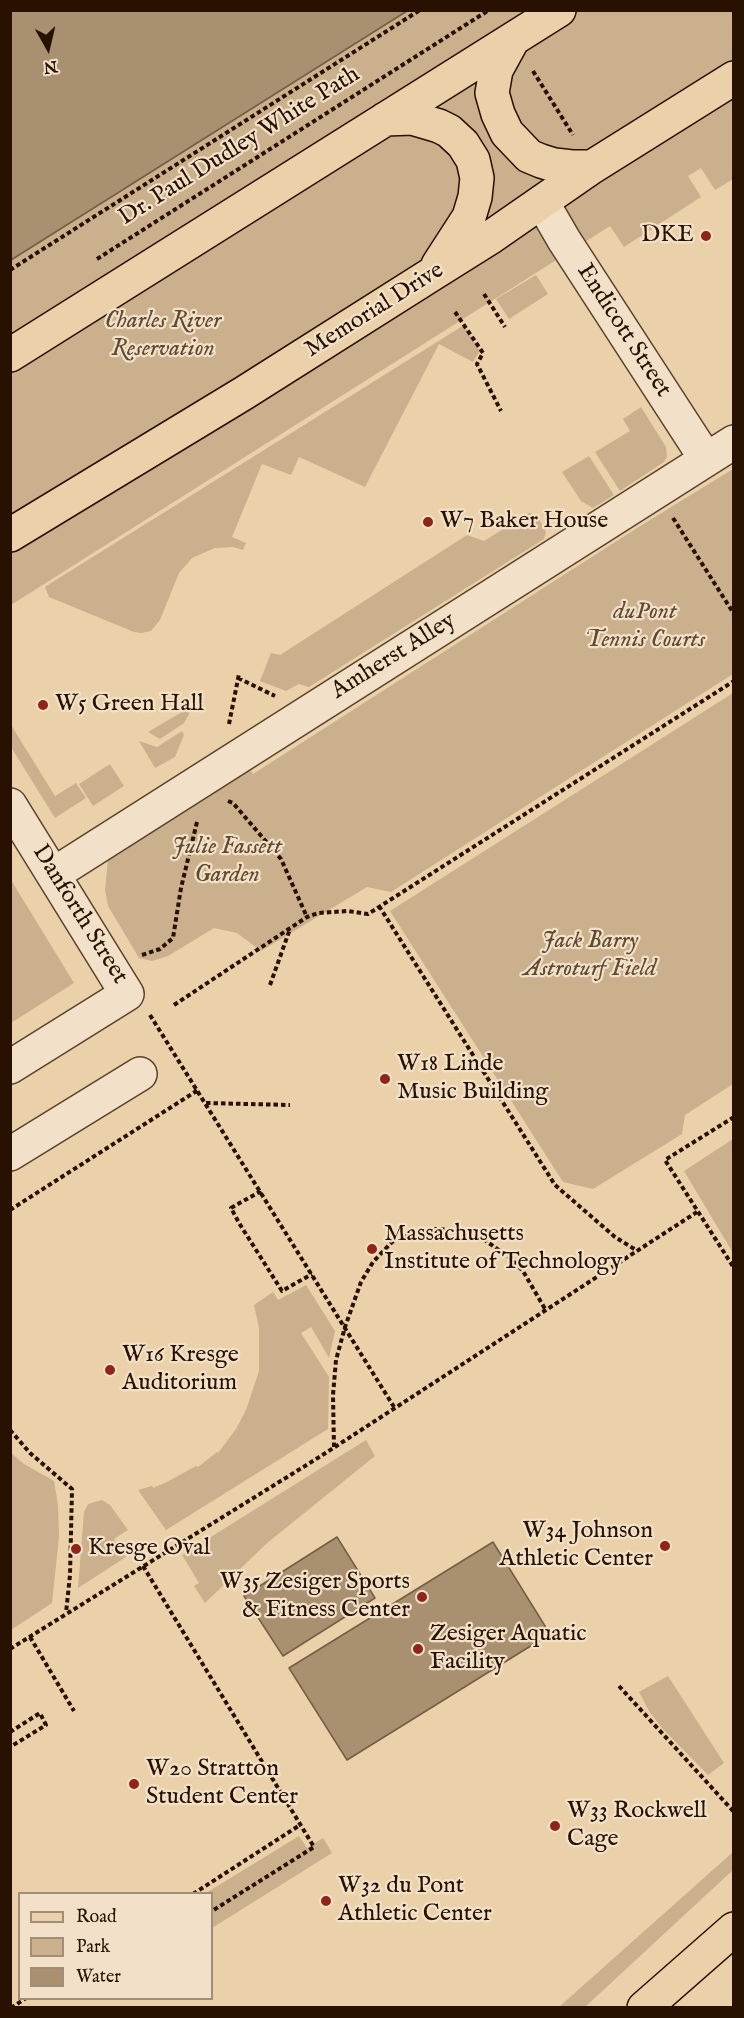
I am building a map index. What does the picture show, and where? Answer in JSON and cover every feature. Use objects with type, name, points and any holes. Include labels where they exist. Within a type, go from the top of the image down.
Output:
[{"type":"main road","points":[[559,10],[521,52],[496,70],[492,93],[507,133],[525,152],[554,165],[572,167],[585,154]]},
{"type":"main road","points":[[10,355],[385,119],[521,52]]},
{"type":"main road","name":"Memorial Drive","points":[[10,535],[244,393],[542,202],[585,154],[734,78]]},
{"type":"main road","points":[[385,119],[412,118],[439,126],[449,131],[463,144],[473,160],[477,178],[475,197],[469,217],[432,274]]},
{"type":"main road","points":[[644,2007],[734,1929]]},
{"type":"street","name":"Endicott Street","points":[[542,202],[564,240],[706,459]]},
{"type":"street","name":"Amherst Alley","points":[[54,874],[734,442]]},
{"type":"street","name":"Danforth Street","points":[[10,805],[127,994]]},
{"type":"street","points":[[10,1066],[127,994]]},
{"type":"street","points":[[10,1154],[140,1074]]},
{"type":"path","points":[[10,270],[420,10]]},
{"type":"path","name":"Dr. Paul Dudley White Path","points":[[96,259],[489,10]]},
{"type":"path","points":[[521,52],[585,154]]},
{"type":"path","points":[[484,294],[506,327]]},
{"type":"path","points":[[454,312],[483,353],[477,364],[501,411]]},
{"type":"path","points":[[670,514],[734,614]]},
{"type":"path","points":[[228,732],[238,676],[279,698]]},
{"type":"path","points":[[174,1005],[307,917],[318,913],[348,911],[368,914],[734,681]]},
{"type":"path","points":[[222,799],[233,803],[281,859],[307,917]]},
{"type":"path","points":[[141,955],[160,949],[173,938],[181,888],[198,815]]},
{"type":"path","points":[[379,906],[555,1185],[599,1224],[636,1250]]},
{"type":"path","points":[[270,985],[290,928]]},
{"type":"path","points":[[127,994],[153,1018],[394,1407]]},
{"type":"path","points":[[10,1210],[198,1090]]},
{"type":"path","points":[[206,1103],[290,1106]]},
{"type":"path","points":[[734,1117],[665,1160],[734,1268]]},
{"type":"path","points":[[261,1191],[231,1208],[258,1258],[282,1291],[312,1274]]},
{"type":"path","points":[[11,1649],[334,1447],[545,1308],[697,1212]]},
{"type":"path","points":[[334,1447],[336,1360],[345,1327],[361,1282],[373,1262],[392,1242],[409,1235],[436,1229],[465,1231],[486,1241],[510,1258],[523,1271],[545,1308]]},
{"type":"path","points":[[10,1430],[30,1453],[72,1490],[70,1575],[66,1613]]},
{"type":"path","points":[[143,1566],[314,1847],[213,1910]]},
{"type":"path","points":[[30,1637],[75,1710]]},
{"type":"path","points":[[619,1686],[734,1812]]},
{"type":"path","points":[[10,1732],[40,1713],[46,1725],[10,1747]]},
{"type":"path","points":[[195,1892],[300,1825]]},
{"type":"green space","name":"Charles River Reservation","points":[[407,11],[733,11],[733,179],[715,190],[701,168],[688,176],[701,197],[624,247],[610,226],[11,605],[11,260]]},
{"type":"green space","points":[[536,275],[548,294],[509,319],[496,299]]},
{"type":"green space","points":[[461,327],[465,327],[480,351],[473,362],[439,344],[365,487],[299,457],[291,475],[262,464],[232,537],[246,543],[243,550],[233,547],[215,548],[192,558],[179,573],[160,620],[151,631],[134,632],[49,597],[45,587],[51,583]]},
{"type":"green space","points":[[641,407],[666,447],[667,457],[664,462],[620,491],[595,452],[630,431],[623,419]]},
{"type":"green space","points":[[589,456],[614,495],[593,508],[581,501],[562,472]]},
{"type":"green space","name":"duPont Tennis Courts","points":[[733,469],[733,674],[391,892],[367,887],[261,951],[237,933],[214,928],[168,956],[152,961],[139,958],[108,906],[105,890],[108,859],[249,768],[253,774]]},
{"type":"green space","points":[[529,513],[538,517],[546,532],[544,539],[309,687],[299,684],[286,691],[260,681],[271,653],[280,655],[467,535],[484,541]]},
{"type":"green space","name":"Jack Barry Astroturf Field","points":[[733,693],[733,1084],[685,1115],[682,1134],[593,1189],[563,1182],[390,911]]},
{"type":"green space","points":[[194,705],[184,723],[160,739],[148,732]]},
{"type":"green space","points":[[11,725],[55,796],[76,783],[86,798],[55,818],[11,747]]},
{"type":"green space","points":[[182,731],[184,735],[175,757],[155,768],[139,741],[157,747]]},
{"type":"green space","points":[[110,764],[124,786],[93,806],[79,784]]},
{"type":"green space","points":[[11,880],[74,983],[10,1023]]},
{"type":"green space","points":[[733,1139],[733,1253],[684,1171]]},
{"type":"green space","points":[[306,1285],[335,1331],[329,1358],[311,1327],[301,1333],[329,1377],[328,1429],[166,1530],[138,1490],[152,1486],[153,1488],[167,1482],[198,1467],[218,1453],[236,1429],[246,1410],[259,1371],[259,1328],[254,1305],[273,1292],[278,1300]]},
{"type":"green space","points":[[366,1440],[375,1456],[266,1544],[205,1603],[194,1586],[199,1583],[182,1555]]},
{"type":"green space","points":[[10,1452],[24,1464],[54,1481],[58,1505],[59,1537],[52,1603],[11,1630]]},
{"type":"green space","points":[[102,1500],[110,1505],[128,1530],[114,1539],[126,1557],[78,1588],[84,1512],[88,1504]]},
{"type":"green space","points":[[668,1676],[724,1763],[708,1775],[662,1728],[649,1711],[639,1692]]},
{"type":"green space","points":[[299,1836],[307,1848],[323,1838],[332,1853],[213,1927],[213,1892],[208,1892]]},
{"type":"green space","points":[[733,1852],[733,1870],[585,2007],[559,2007]]},
{"type":"water","points":[[11,10],[407,10],[407,11],[11,260]]},
{"type":"water","points":[[337,1537],[375,1598],[283,1656],[244,1596]]},
{"type":"water","points":[[493,1542],[550,1634],[347,1760],[289,1668]]},
{"type":"place","name":"DKE","points":[[706,236]]},
{"type":"place","name":"W7 Baker House","points":[[428,522]]},
{"type":"place","name":"W5 Green Hall","points":[[43,705]]},
{"type":"place","name":"W18 Linde Music Building","points":[[385,1079]]},
{"type":"place","name":"Massachusetts Institute of Technology","points":[[372,1249]]},
{"type":"place","name":"W16 Kresge Auditorium","points":[[110,1370]]},
{"type":"place","name":"W34 Johnson Athletic Center","points":[[665,1546]]},
{"type":"place","name":"Kresge Oval","points":[[76,1549]]},
{"type":"place","name":"W35 Zesiger Sports & Fitness Center","points":[[422,1597]]},
{"type":"place","name":"Zesiger Aquatic Facility","points":[[418,1649]]},
{"type":"place","name":"W20 Stratton Student Center","points":[[134,1784]]},
{"type":"place","name":"W33 Rockwell Cage","points":[[555,1826]]},
{"type":"place","name":"W32 du Pont Athletic Center","points":[[326,1901]]},
{"type":"park label","name":"Julie Fassett Garden","points":[[227,862]]}]
